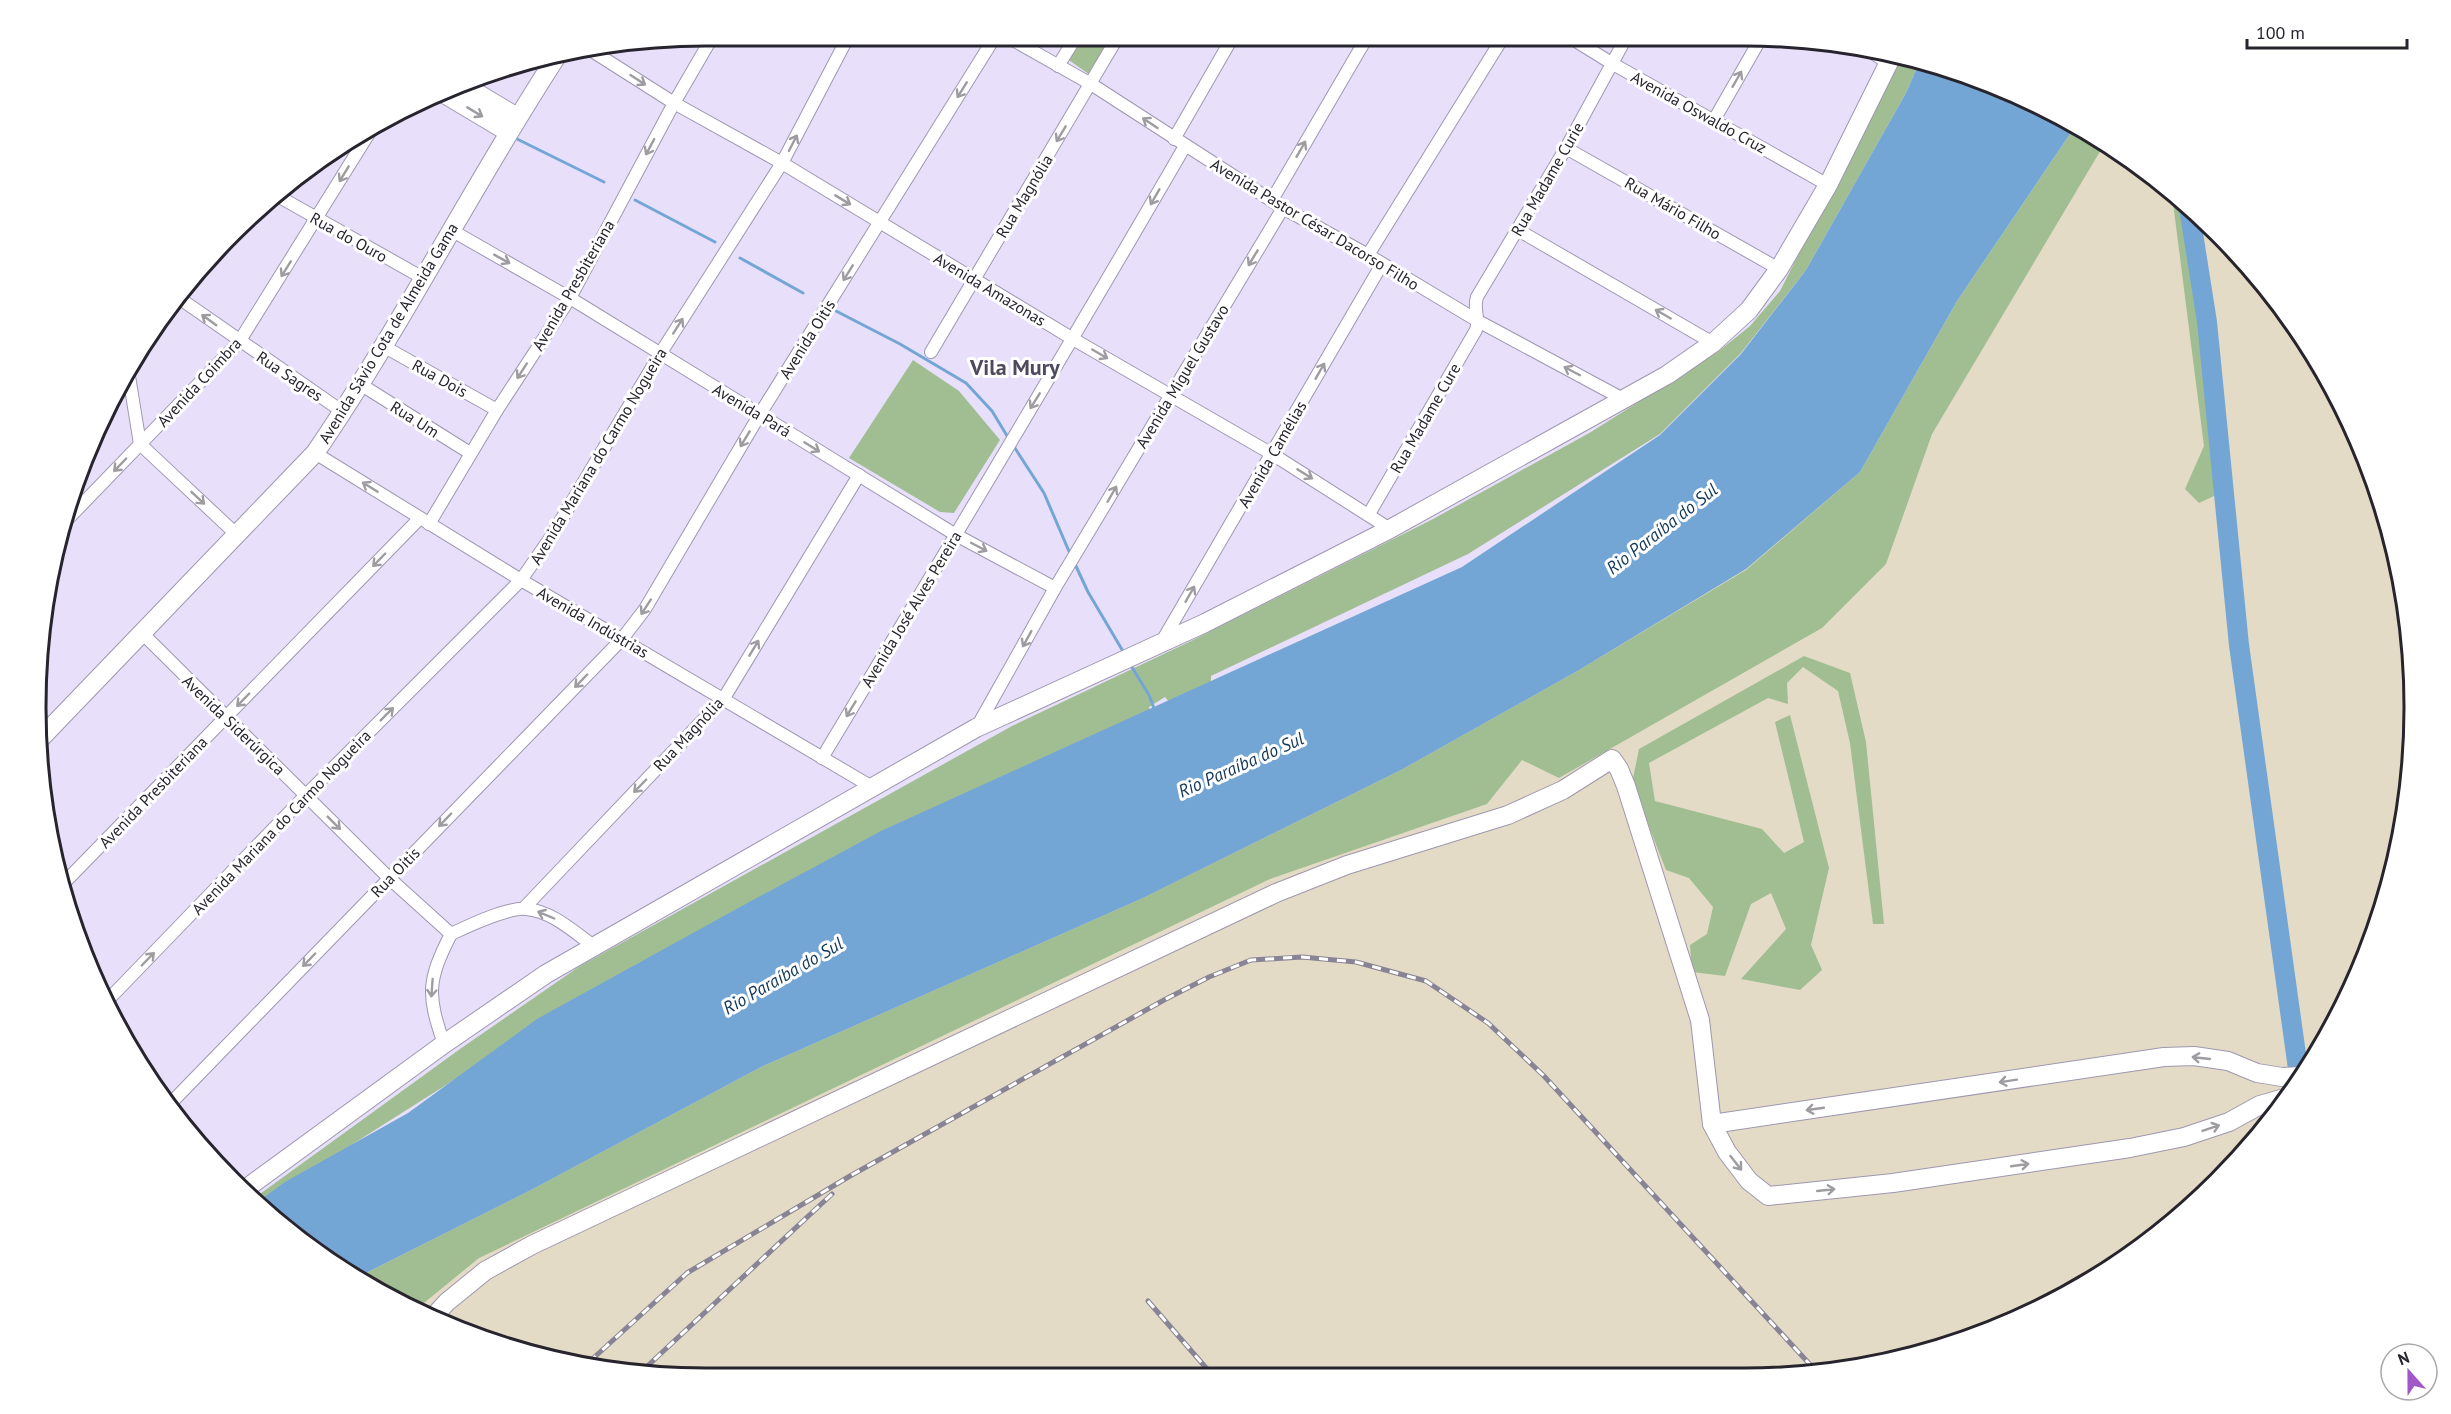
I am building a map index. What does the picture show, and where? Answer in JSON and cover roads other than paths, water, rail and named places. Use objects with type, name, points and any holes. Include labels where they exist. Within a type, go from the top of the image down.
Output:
[{"type":"street","name":"Avenida Presbiteriana","points":[[69,878],[425,521],[570,298],[674,103],[707,46]]},
{"type":"street","name":"Avenida Mariana do Carmo Nogueira","points":[[113,995],[306,795],[521,580],[551,537],[660,354],[782,163],[843,46]]},
{"type":"street","name":"Avenida Oitis","points":[[622,639],[645,609],[760,414],[989,46]]},
{"type":"street","name":"Avenida Pastor César Dacorso Filho","points":[[1023,46],[1091,84],[1283,208],[1368,255],[1478,321],[1623,399]]},
{"type":"street","points":[[1058,66],[1070,46]]},
{"type":"street","name":"Rua Magnólia","points":[[931,352],[1113,46]]},
{"type":"street","points":[[1174,139],[1228,46]]},
{"type":"street","points":[[1272,200],[1362,46]]},
{"type":"street","points":[[1368,255],[1498,46]]},
{"type":"street","name":"Avenida Oswaldo Cruz","points":[[1584,46],[1828,185]]},
{"type":"street","name":"Rua Madame Curie","points":[[1478,321],[1476,300],[1566,148],[1622,46]]},
{"type":"street","points":[[1714,120],[1756,47]]},
{"type":"street","name":"Avenida Amazonas","points":[[599,56],[674,103],[782,163],[1073,339],[1272,454],[1370,514],[1390,529]]},
{"type":"street","points":[[251,1185],[444,1044],[546,974],[872,787],[976,728],[1161,644],[1390,529],[1667,375],[1713,343],[1749,310],[1779,269],[1828,185],[1883,61]]},
{"type":"street","name":"Avenida Sávio Cota de Almeida Gama","points":[[47,732],[315,453],[343,412],[513,124],[551,65]]},
{"type":"street","points":[[471,91],[513,124]]},
{"type":"street","points":[[453,97],[513,124]]},
{"type":"street","name":"Avenida Coimbra","points":[[78,509],[239,342],[362,144]]},
{"type":"street","points":[[1073,339],[1185,146]]},
{"type":"street","name":"Rua Mário Filho","points":[[1566,148],[1779,269]]},
{"type":"street","name":"Rua do Ouro","points":[[284,200],[423,278]]},
{"type":"street","name":"Avenida Miguel Gustavo","points":[[1055,588],[1283,208]]},
{"type":"street","name":"Avenida Pará","points":[[451,230],[570,298],[956,535],[1055,588]]},
{"type":"street","points":[[1518,230],[1713,343]]},
{"type":"street","name":"Avenida Camélias","points":[[1161,644],[1382,264]]},
{"type":"street","name":"Rua Sagres","points":[[185,302],[343,412]]},
{"type":"street","name":"Rua Madame Cure","points":[[1370,514],[1476,330],[1478,321]]},
{"type":"street","name":"Avenida José Alves Pereira","points":[[822,758],[1073,339]]},
{"type":"street","name":"Rua Dois","points":[[383,346],[496,410]]},
{"type":"street","name":"Rua Um","points":[[360,384],[470,453]]},
{"type":"street","points":[[131,386],[140,444],[236,534]]},
{"type":"street","name":"Avenida Indústrias","points":[[315,453],[521,580],[872,787]]},
{"type":"street","name":"Rua Magnólia","points":[[524,908],[724,698],[859,475]]},
{"type":"street","points":[[976,728],[1055,588]]},
{"type":"street","name":"Avenida Siderúrgica","points":[[143,634],[389,878],[451,934]]},
{"type":"street","name":"Rua Oitis","points":[[175,1098],[622,639]]},
{"type":"street","points":[[439,1310],[485,1271],[626,1199],[769,1134],[1276,893],[1347,865],[1508,815],[1563,790],[1612,759],[1626,786],[1700,1020],[1712,1124],[1727,1152],[1749,1181],[1768,1196],[1893,1183],[2130,1148],[2184,1137],[2229,1122],[2260,1105],[2274,1100]]},
{"type":"street","points":[[444,1044],[435,1018],[431,984],[436,963],[451,934],[490,917],[524,908],[543,913],[559,921],[595,947]]},
{"type":"street","points":[[1712,1124],[2164,1057],[2194,1056],[2228,1060],[2257,1073],[2291,1077]]},
{"type":"street","points":[[2257,1073],[2260,1105]]},
{"type":"water","name":"Rio Paraíba do Sul","points":[[1916,69],[1997,97],[2071,133],[1957,301],[1860,472],[1746,569],[1579,670],[1401,770],[1143,898],[761,1067],[531,1190],[367,1273],[305,1231],[264,1197],[285,1182],[408,1113],[537,1019],[740,907],[881,831],[1462,567],[1660,435],[1741,354],[1806,270],[1906,93]]},
{"type":"waterway","points":[[513,137],[604,182]]},
{"type":"waterway","points":[[635,200],[715,242]]},
{"type":"waterway","points":[[2191,221],[2207,322],[2239,645],[2298,1066]]},
{"type":"waterway","points":[[740,258],[803,293]]},
{"type":"waterway","points":[[836,311],[900,344],[966,383],[992,411],[1009,439]]},
{"type":"waterway","points":[[1013,445],[1044,493],[1071,556]]},
{"type":"waterway","points":[[1075,564],[1088,592],[1124,653]]},
{"type":"waterway","points":[[1130,664],[1149,695],[1155,711]]},
{"type":"railway","points":[[594,1358],[687,1273],[850,1176],[1209,977],[1251,960],[1302,957],[1356,962],[1426,981],[1488,1023],[1543,1075],[1809,1364]]},
{"type":"railway","points":[[649,1365],[832,1194]]},
{"type":"railway","points":[[1148,1301],[1206,1368]]},
{"type":"district","name":"Vila Mury","points":[[1015,367]]}]
